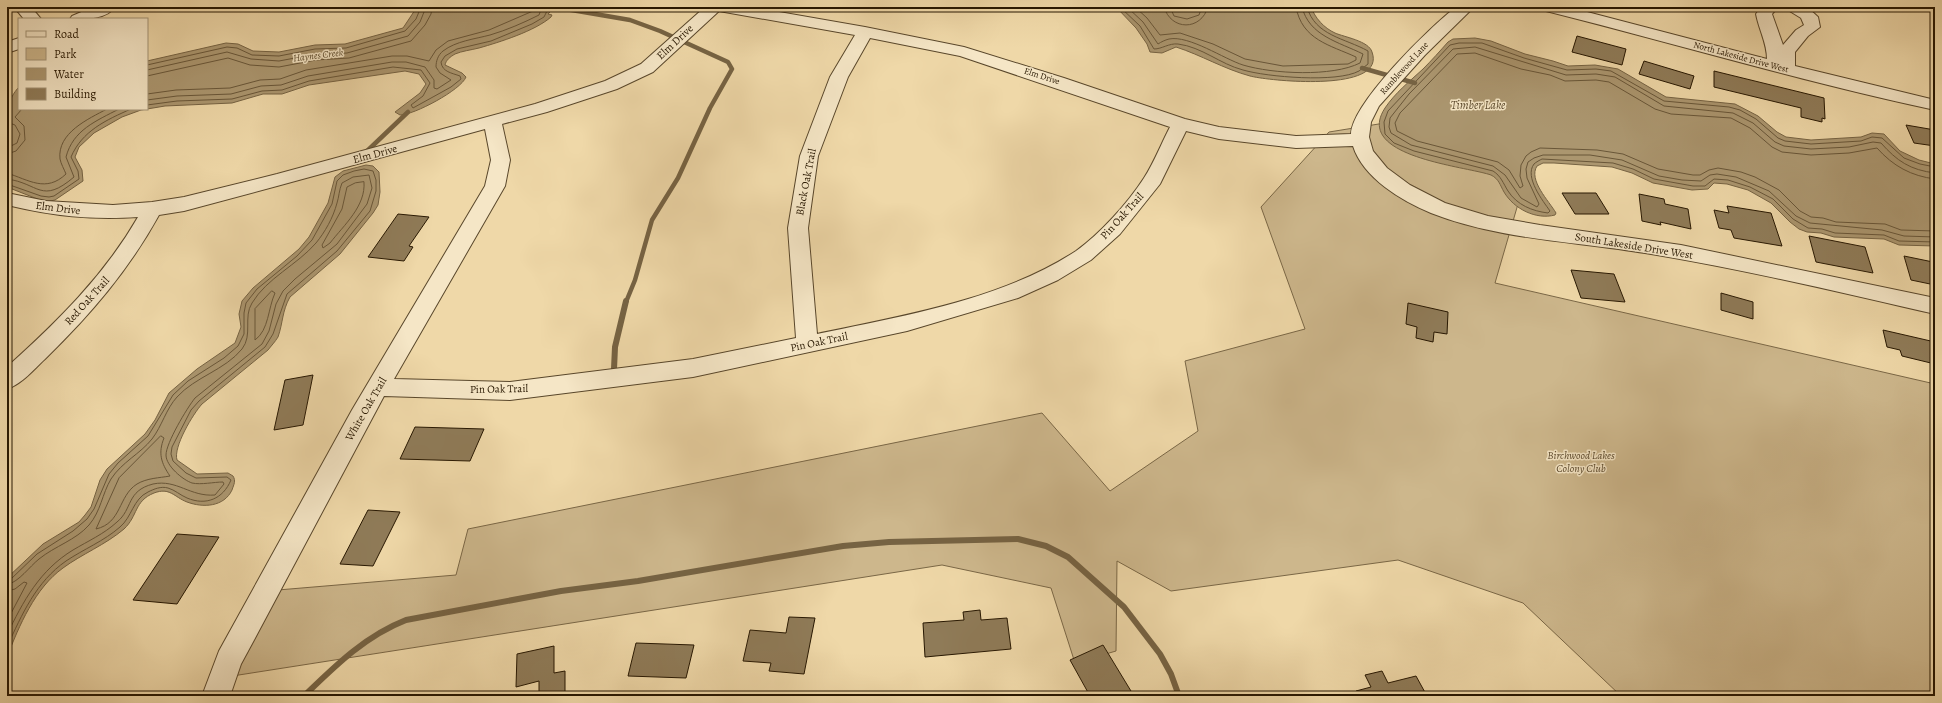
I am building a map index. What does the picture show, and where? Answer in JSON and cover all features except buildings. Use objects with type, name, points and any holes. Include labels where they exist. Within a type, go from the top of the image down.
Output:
[{"type":"street","points":[[22,7],[31,18]]},
{"type":"street","points":[[80,18],[107,7]]},
{"type":"street","name":"Elm Drive","points":[[7,199],[46,208],[67,210],[114,212],[152,209],[223,195],[492,122],[589,93],[630,77],[647,68],[714,7]]},
{"type":"street","name":"Elm Drive","points":[[722,7],[865,32],[970,54],[1058,82],[1180,124],[1219,134],[1296,142],[1360,140]]},
{"type":"street","name":"Ramblewood Lane","points":[[1360,140],[1360,128],[1368,109],[1420,49],[1455,15],[1466,7]]},
{"type":"street","name":"North Lakeside Drive West","points":[[1548,7],[1586,12],[1781,69],[1935,105]]},
{"type":"street","points":[[1770,7],[1764,14],[1781,69]]},
{"type":"street","points":[[1781,69],[1787,51],[1802,33],[1812,27],[1812,23],[1807,14],[1794,7]]},
{"type":"street","name":"Black Oak Trail","points":[[808,344],[798,228],[808,163],[825,111],[839,78],[865,32]]},
{"type":"street","points":[[7,48],[18,43]]},
{"type":"street","name":"White Oak Trail","points":[[216,696],[229,660],[244,631],[378,387],[495,186],[500,172],[502,159],[492,122]]},
{"type":"street","name":"Pin Oak Trail","points":[[378,387],[510,391],[584,383],[693,368],[907,323],[1011,293],[1051,275],[1084,255],[1113,229],[1135,204],[1152,180],[1180,124]]},
{"type":"street","name":"South Lakeside Drive West","points":[[1360,140],[1369,159],[1378,170],[1404,191],[1439,208],[1476,220],[1515,228],[1670,251],[1889,295],[1935,306]]},
{"type":"street","name":"Red Oak Trail","points":[[7,380],[43,347],[104,283],[125,255],[152,209]]},
{"type":"green space","name":"Birchwood Lakes Colony Club","points":[[1416,118],[1534,149],[1495,283],[1935,384],[1935,696],[1621,696],[1523,603],[1398,560],[1171,591],[1117,561],[1116,651],[1075,663],[1051,588],[942,565],[226,677],[266,591],[456,575],[468,529],[1042,413],[1110,491],[1198,431],[1185,361],[1305,329],[1261,207],[1329,132]]},
{"type":"water","name":"Haynes Creek","points":[[417,7],[565,7],[552,10],[548,14],[552,15],[551,17],[536,27],[517,36],[451,56],[445,65],[462,73],[466,77],[447,95],[407,114],[400,115],[395,112],[420,93],[426,84],[419,74],[405,71],[309,85],[282,94],[263,94],[232,103],[165,106],[148,109],[148,61],[226,43],[238,44],[253,51],[279,52],[315,45],[345,44],[403,28]]},
{"type":"water","points":[[1116,7],[1173,7],[1186,10],[1198,7],[1311,7],[1317,19],[1327,28],[1335,33],[1361,42],[1370,48],[1372,52],[1372,65],[1362,74],[1345,79],[1324,81],[1279,80],[1250,76],[1231,70],[1176,47],[1162,53],[1150,52],[1147,44],[1136,28]]},
{"type":"water","name":"Timber Lake","points":[[1475,38],[1491,41],[1525,54],[1568,66],[1595,65],[1618,69],[1666,97],[1735,104],[1758,116],[1777,132],[1786,137],[1811,140],[1861,137],[1872,133],[1884,134],[1900,151],[1919,160],[1935,164],[1935,246],[1899,245],[1884,239],[1834,237],[1821,233],[1807,232],[1799,229],[1790,222],[1771,203],[1748,190],[1727,184],[1714,183],[1708,189],[1692,190],[1653,183],[1632,173],[1612,167],[1554,163],[1543,163],[1537,166],[1535,178],[1537,184],[1556,213],[1555,215],[1540,216],[1526,212],[1508,198],[1499,182],[1491,175],[1438,163],[1398,148],[1384,138],[1379,125],[1385,108],[1393,97],[1423,69],[1448,42],[1453,39]]},
{"type":"water","points":[[18,88],[18,110],[141,110],[122,117],[94,133],[79,147],[75,157],[82,170],[83,181],[55,200],[40,200],[7,187],[7,140],[10,138],[11,133],[6,122],[6,116],[9,103]]},
{"type":"water","points":[[366,165],[373,166],[379,172],[380,192],[378,205],[373,213],[340,254],[290,297],[285,307],[278,337],[268,350],[202,404],[189,423],[181,439],[178,447],[177,460],[197,474],[228,473],[233,476],[234,483],[228,496],[224,500],[212,505],[200,505],[187,502],[172,493],[164,491],[159,491],[148,496],[139,504],[132,519],[124,529],[63,568],[44,586],[29,608],[7,657],[7,578],[43,544],[79,522],[91,507],[100,480],[107,469],[145,434],[155,420],[169,393],[197,369],[235,343],[241,327],[239,314],[242,301],[253,288],[299,249],[309,237],[328,203],[335,177],[343,171]]},
{"type":"waterway","points":[[554,7],[630,20],[660,31],[728,62],[732,69],[710,108],[678,178],[652,220],[635,280],[626,302]]},
{"type":"waterway","points":[[1362,68],[1415,83]]},
{"type":"waterway","points":[[365,153],[408,112]]},
{"type":"waterway","points":[[614,369],[615,347],[626,301]]},
{"type":"waterway","points":[[304,696],[339,663],[364,643],[377,634],[406,620],[561,591],[638,581],[843,546],[889,542],[1018,539],[1046,546],[1068,557],[1124,607],[1160,654],[1171,674],[1179,696]]}]
